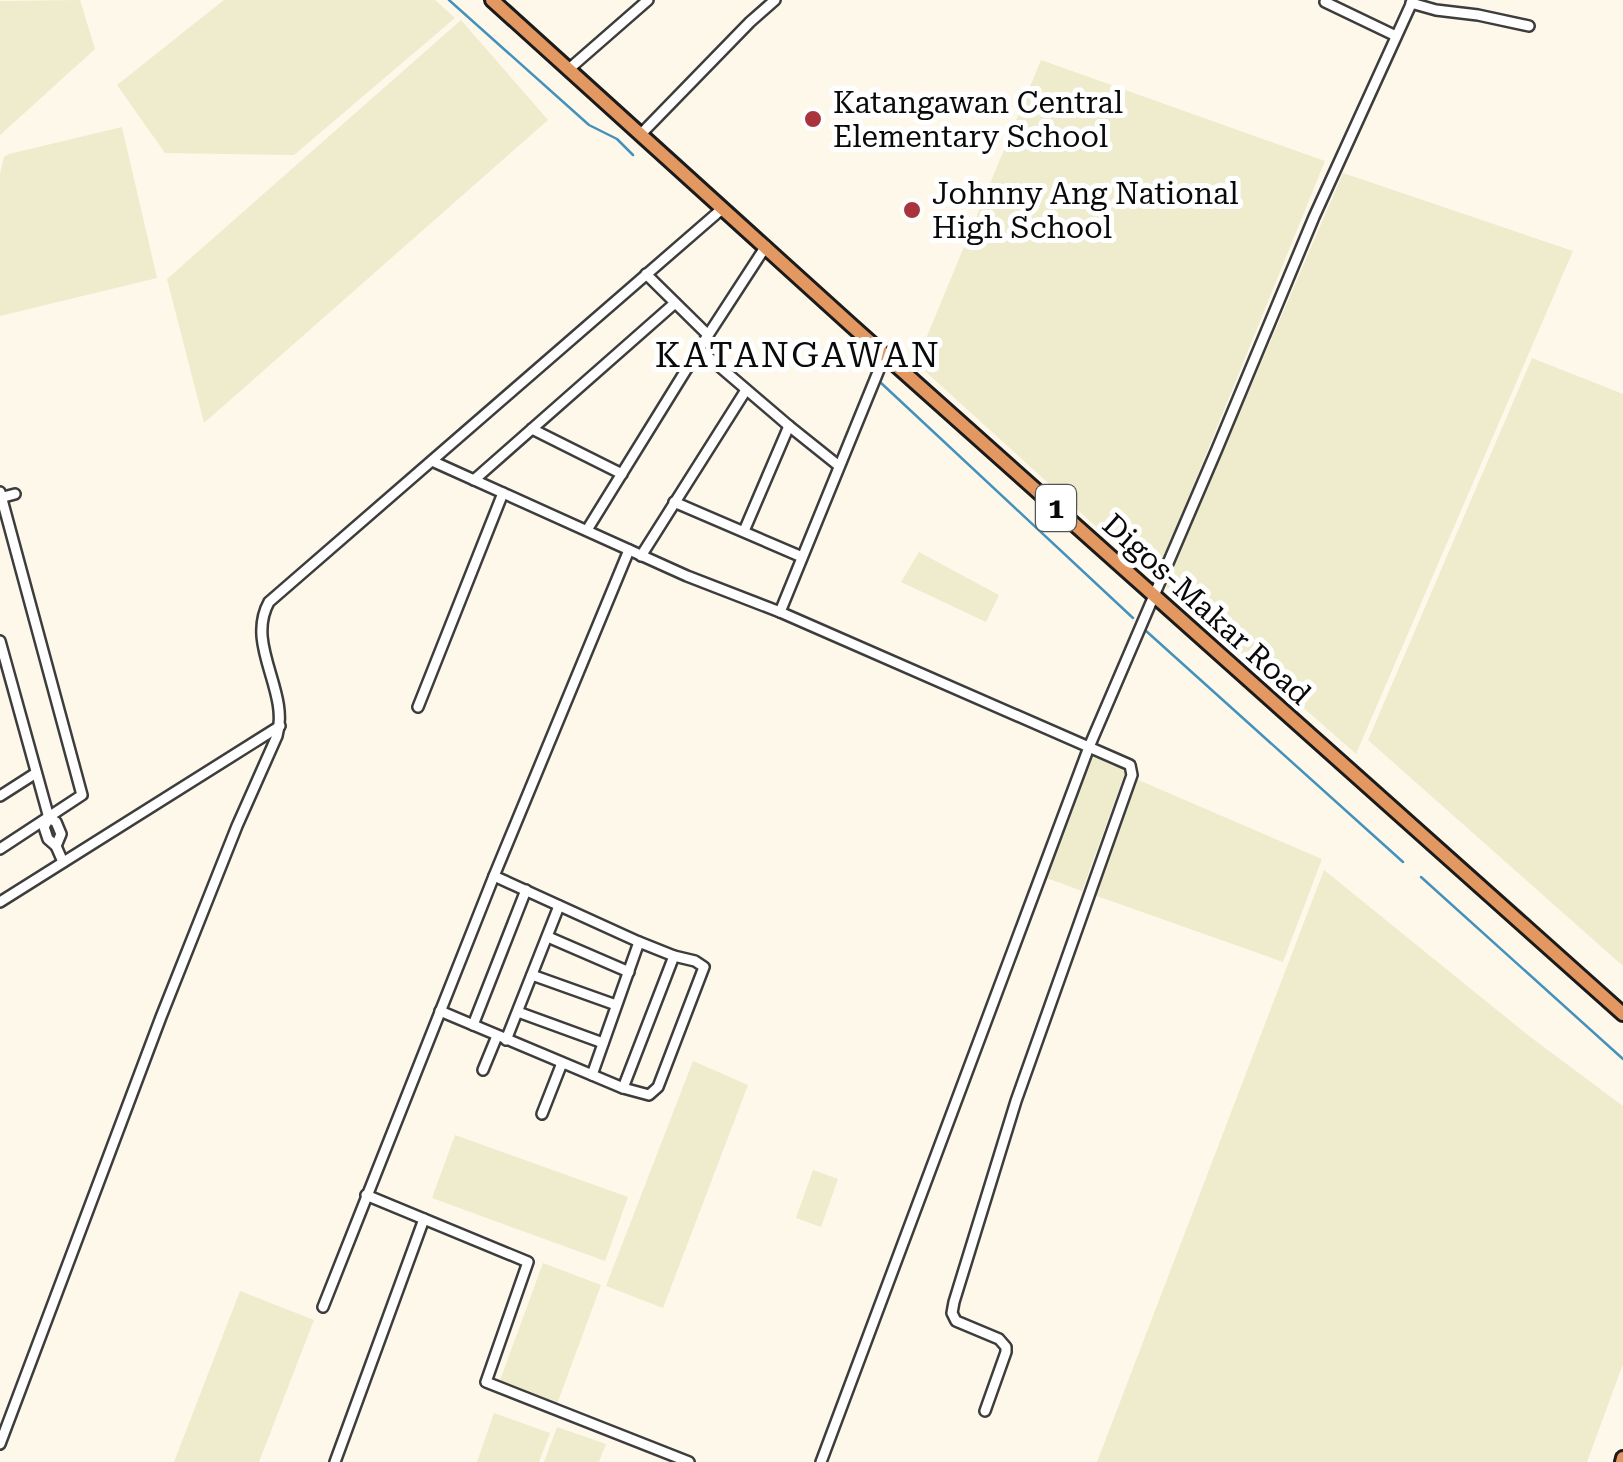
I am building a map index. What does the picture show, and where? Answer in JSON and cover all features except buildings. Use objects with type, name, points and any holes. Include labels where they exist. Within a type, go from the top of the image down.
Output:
[{"type":"highway","name":"Digos-Makar Road","points":[[492,0],[1623,1014]]},
{"type":"street","points":[[569,69],[648,0]]},
{"type":"street","points":[[642,134],[775,0]]},
{"type":"street","points":[[1325,2],[1396,36]]},
{"type":"street","points":[[820,1462],[1089,747],[1314,217],[1412,2],[1436,10],[1529,26]]},
{"type":"street","points":[[0,1444],[154,1035],[280,726],[280,706],[261,632],[269,602],[723,208]]},
{"type":"street","points":[[587,530],[766,246]]},
{"type":"street","points":[[646,274],[708,336]]},
{"type":"street","points":[[474,480],[675,303]]},
{"type":"street","points":[[699,349],[839,466]]},
{"type":"street","points":[[780,612],[885,355]]},
{"type":"street","points":[[642,556],[746,390]]},
{"type":"street","points":[[744,531],[788,426]]},
{"type":"street","points":[[532,429],[622,474]]},
{"type":"street","points":[[432,461],[1130,766],[1132,775],[1016,1101],[954,1302],[952,1314],[956,1322],[998,1339],[1006,1347],[985,1411]]},
{"type":"street","points":[[418,707],[504,493]]},
{"type":"street","points":[[0,848],[82,795],[0,496],[16,494]]},
{"type":"street","points":[[674,502],[802,557]]},
{"type":"street","points":[[324,1307],[494,876],[629,550]]},
{"type":"street","points":[[0,641],[48,818],[44,827],[63,862]]},
{"type":"street","points":[[0,902],[280,726]]},
{"type":"street","points":[[0,796],[36,773]]},
{"type":"street","points":[[440,1011],[623,1088],[648,1095],[658,1088],[704,967],[494,876]]},
{"type":"street","points":[[473,1025],[526,890]]},
{"type":"street","points":[[483,1070],[518,1012],[558,906]]},
{"type":"street","points":[[548,936],[628,972]]},
{"type":"street","points":[[592,1075],[640,942]]},
{"type":"street","points":[[623,1088],[674,956]]},
{"type":"street","points":[[532,975],[616,1006]]},
{"type":"street","points":[[518,1012],[604,1043]]},
{"type":"street","points":[[542,1114],[562,1063]]},
{"type":"street","points":[[366,1195],[528,1262],[486,1382],[688,1462]]},
{"type":"street","points":[[335,1462],[424,1220]]},
{"type":"shaded area","points":[[80,0],[95,49],[0,135],[0,1]]},
{"type":"shaded area","points":[[224,0],[435,0],[455,18],[294,155],[165,153],[117,85]]},
{"type":"shaded area","points":[[461,20],[548,120],[204,423],[167,279]]},
{"type":"shaded area","points":[[1041,60],[1325,161],[1155,580],[916,363]]},
{"type":"shaded area","points":[[122,127],[157,278],[0,316],[0,174],[4,157]]},
{"type":"shaded area","points":[[1343,173],[1573,251],[1356,754],[1165,586]]},
{"type":"shaded area","points":[[1532,358],[1623,394],[1623,966],[1368,740]]},
{"type":"shaded area","points":[[919,552],[999,595],[986,622],[901,582]]},
{"type":"shaded area","points":[[1091,753],[1126,770],[1082,891],[1044,877]]},
{"type":"shaded area","points":[[1136,779],[1322,859],[1283,962],[1094,895]]},
{"type":"shaded area","points":[[1324,870],[1529,1036],[1623,1106],[1623,1364],[1587,1462],[1097,1462]]},
{"type":"shaded area","points":[[693,1061],[748,1085],[663,1308],[606,1286]]},
{"type":"shaded area","points":[[455,1135],[628,1197],[605,1261],[432,1198]]},
{"type":"shaded area","points":[[813,1170],[838,1179],[821,1227],[796,1218]]},
{"type":"shaded area","points":[[543,1263],[601,1285],[557,1404],[499,1383]]},
{"type":"shaded area","points":[[240,1291],[314,1320],[259,1462],[174,1462]]},
{"type":"shaded area","points":[[494,1413],[550,1433],[539,1462],[477,1462]]},
{"type":"shaded area","points":[[557,1427],[606,1444],[599,1462],[544,1462]]},
{"type":"waterway","points":[[449,0],[589,125],[617,139],[633,155]]},
{"type":"waterway","points":[[880,382],[1133,618]]},
{"type":"waterway","points":[[1145,630],[1403,862]]},
{"type":"waterway","points":[[1421,877],[1623,1059]]},
{"type":"place","name":"Katangawan Central Elementary School","points":[[813,119]]},
{"type":"place","name":"Johnny Ang National High School","points":[[912,210]]},
{"type":"district","name":"KATANGAWAN","points":[[798,355]]}]
